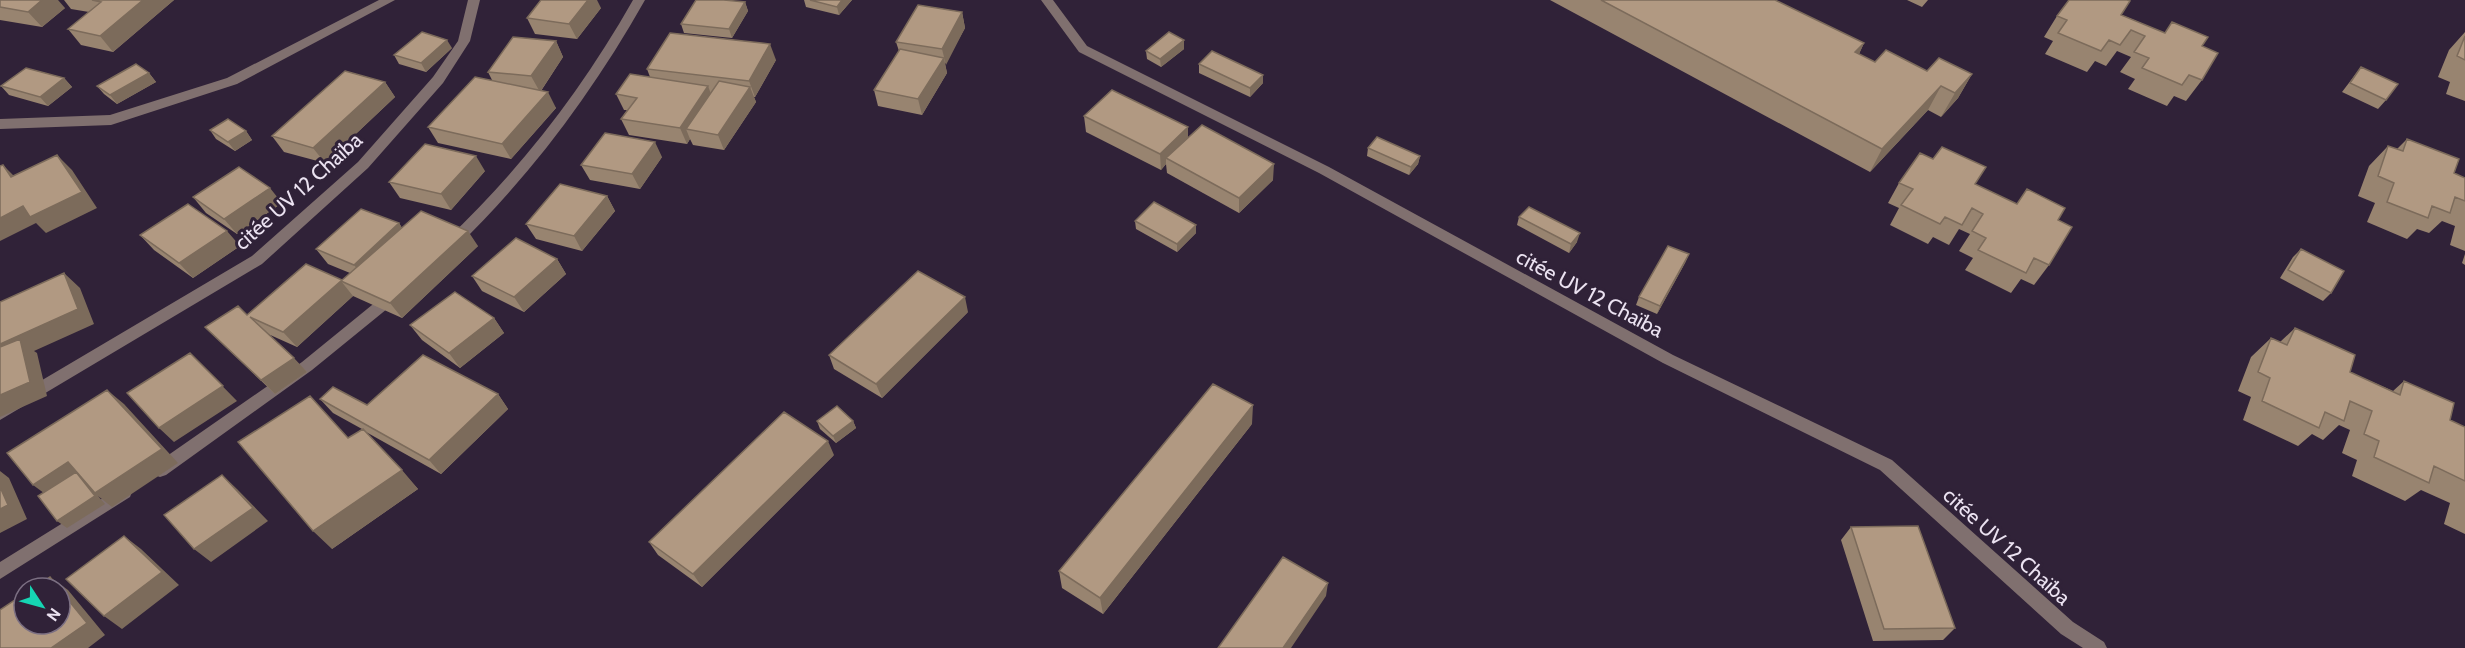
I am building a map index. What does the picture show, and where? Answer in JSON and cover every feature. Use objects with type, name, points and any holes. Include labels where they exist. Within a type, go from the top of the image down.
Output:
[{"type":"street","points":[[0,124],[111,120],[231,81],[389,0]]},
{"type":"street","name":"citée UV 12 Chaïba","points":[[0,413],[257,260],[363,165],[438,80],[464,41],[474,0]]},
{"type":"street","points":[[437,256],[470,227],[569,110],[605,59],[639,0]]},
{"type":"street","name":"citée UV 12 Chaïba","points":[[1047,0],[1083,49],[1324,170],[1668,359],[1886,465],[2067,628],[2098,648]]},
{"type":"street","points":[[0,571],[189,451],[307,366],[404,285]]},
{"type":"building","points":[[0,0],[42,0],[28,12],[0,7]]},
{"type":"building","points":[[92,0],[143,0],[100,36],[68,29],[101,2]]},
{"type":"building","points":[[541,0],[588,0],[569,24],[527,18]]},
{"type":"building","points":[[696,0],[745,2],[729,29],[681,24]]},
{"type":"building","points":[[810,0],[842,0],[837,7]]},
{"type":"building","points":[[1601,0],[1775,0],[1864,43],[1855,52],[1875,62],[1886,50],[1927,71],[1939,58],[1972,74],[1955,93],[1941,86],[1882,149]]},
{"type":"building","points":[[2069,0],[2130,1],[2121,15],[2165,33],[2172,22],[2208,37],[2202,46],[2218,53],[2202,80],[2189,75],[2182,85],[2142,68],[2149,58],[2134,52],[2145,36],[2131,30],[2120,45],[2109,40],[2101,51],[2058,33],[2067,20],[2057,16]]},
{"type":"building","points":[[918,5],[962,12],[942,49],[896,42]]},
{"type":"building","points":[[422,32],[447,40],[421,63],[394,55]]},
{"type":"building","points":[[1169,32],[1184,40],[1160,59],[1146,51]]},
{"type":"building","points":[[670,33],[770,44],[749,81],[647,69]]},
{"type":"building","points":[[2465,36],[2465,60],[2457,56]]},
{"type":"building","points":[[513,37],[556,41],[531,76],[488,72]]},
{"type":"building","points":[[900,49],[944,58],[918,99],[874,90]]},
{"type":"building","points":[[1212,51],[1263,75],[1250,88],[1199,64]]},
{"type":"building","points":[[136,64],[149,73],[110,95],[97,86]]},
{"type":"building","points":[[2361,67],[2398,84],[2386,100],[2350,83]]},
{"type":"building","points":[[26,68],[64,78],[40,97],[1,86]]},
{"type":"building","points":[[345,71],[385,82],[313,148],[272,136]]},
{"type":"building","points":[[630,74],[708,86],[680,128],[621,119],[637,98],[616,94]]},
{"type":"building","points":[[475,77],[548,92],[502,144],[428,127]]},
{"type":"building","points":[[719,81],[750,87],[718,135],[686,129]]},
{"type":"building","points":[[1112,90],[1188,127],[1160,154],[1084,116]]},
{"type":"building","points":[[228,119],[246,131],[228,142],[210,130]]},
{"type":"building","points":[[1202,125],[1274,164],[1239,198],[1166,158]]},
{"type":"building","points":[[605,133],[655,142],[632,174],[581,165]]},
{"type":"building","points":[[1377,137],[1420,156],[1411,167],[1368,148]]},
{"type":"building","points":[[2407,139],[2459,159],[2454,173],[2465,178],[2465,201],[2455,197],[2450,213],[2432,206],[2428,218],[2387,202],[2394,183],[2378,176],[2388,146],[2403,151]]},
{"type":"building","points":[[425,144],[476,156],[441,194],[389,182]]},
{"type":"building","points":[[1942,147],[1986,167],[1975,184],[2017,204],[2027,189],[2065,208],[2058,220],[2072,227],[2049,265],[2034,258],[2026,273],[1978,250],[1986,238],[1972,231],[1983,214],[1972,208],[1962,225],[1945,217],[1940,224],[1901,205],[1913,189],[1899,183],[1920,153],[1933,159]]},
{"type":"building","points":[[57,155],[82,192],[30,217],[23,206],[0,218],[0,166],[3,165],[11,177]]},
{"type":"building","points":[[239,167],[270,188],[224,219],[193,197]]},
{"type":"building","points":[[560,184],[607,196],[574,236],[526,224]]},
{"type":"building","points":[[1154,202],[1196,225],[1177,244],[1135,221]]},
{"type":"building","points":[[188,204],[227,231],[179,263],[140,235]]},
{"type":"building","points":[[1529,207],[1580,233],[1571,244],[1519,217]]},
{"type":"building","points":[[361,209],[399,223],[354,265],[316,249]]},
{"type":"building","points":[[421,211],[468,231],[390,303],[341,281]]},
{"type":"building","points":[[516,238],[557,259],[514,297],[472,276]]},
{"type":"building","points":[[1668,246],[1689,254],[1660,306],[1639,297]]},
{"type":"building","points":[[2301,249],[2344,271],[2331,293],[2288,270]]},
{"type":"building","points":[[306,264],[342,280],[283,332],[250,317],[294,358],[261,380],[205,327],[238,306],[247,315]]},
{"type":"building","points":[[918,271],[965,297],[876,384],[829,355]]},
{"type":"building","points":[[64,273],[78,309],[0,344],[0,302]]},
{"type":"building","points":[[455,292],[494,318],[449,353],[410,325]]},
{"type":"building","points":[[2295,328],[2355,355],[2350,372],[2400,395],[2404,381],[2454,403],[2450,420],[2465,427],[2465,481],[2434,466],[2429,483],[2374,457],[2379,441],[2364,434],[2372,411],[2350,401],[2344,421],[2325,412],[2319,428],[2262,401],[2270,378],[2258,372],[2271,338],[2287,345]]},
{"type":"building","points":[[20,339],[30,382],[0,395],[0,347]]},
{"type":"building","points":[[190,353],[223,386],[159,428],[127,393]]},
{"type":"building","points":[[423,355],[498,394],[429,460],[320,399],[333,387],[367,405]]},
{"type":"building","points":[[1213,384],[1253,405],[1100,598],[1059,571]]},
{"type":"building","points":[[107,390],[162,449],[95,493],[68,462],[33,485],[7,453]]},
{"type":"building","points":[[310,396],[348,438],[363,429],[402,470],[313,531],[238,442]]},
{"type":"building","points":[[837,406],[853,421],[833,436],[817,421]]},
{"type":"building","points":[[784,412],[828,441],[693,574],[649,542]]},
{"type":"building","points":[[76,472],[95,496],[57,521],[38,496]]},
{"type":"building","points":[[222,475],[253,508],[194,549],[164,515]]},
{"type":"building","points":[[0,487],[8,505],[0,509]]},
{"type":"building","points":[[1918,526],[1955,628],[1884,629],[1851,527]]},
{"type":"building","points":[[124,536],[162,572],[104,616],[72,585],[72,576],[70,576]]},
{"type":"building","points":[[1283,557],[1328,583],[1283,648],[1218,648]]},
{"type":"building","points":[[12,602],[12,636],[68,636],[51,648],[0,648],[0,610]]},
{"type":"building","points":[[72,605],[87,623],[72,633]]}]
